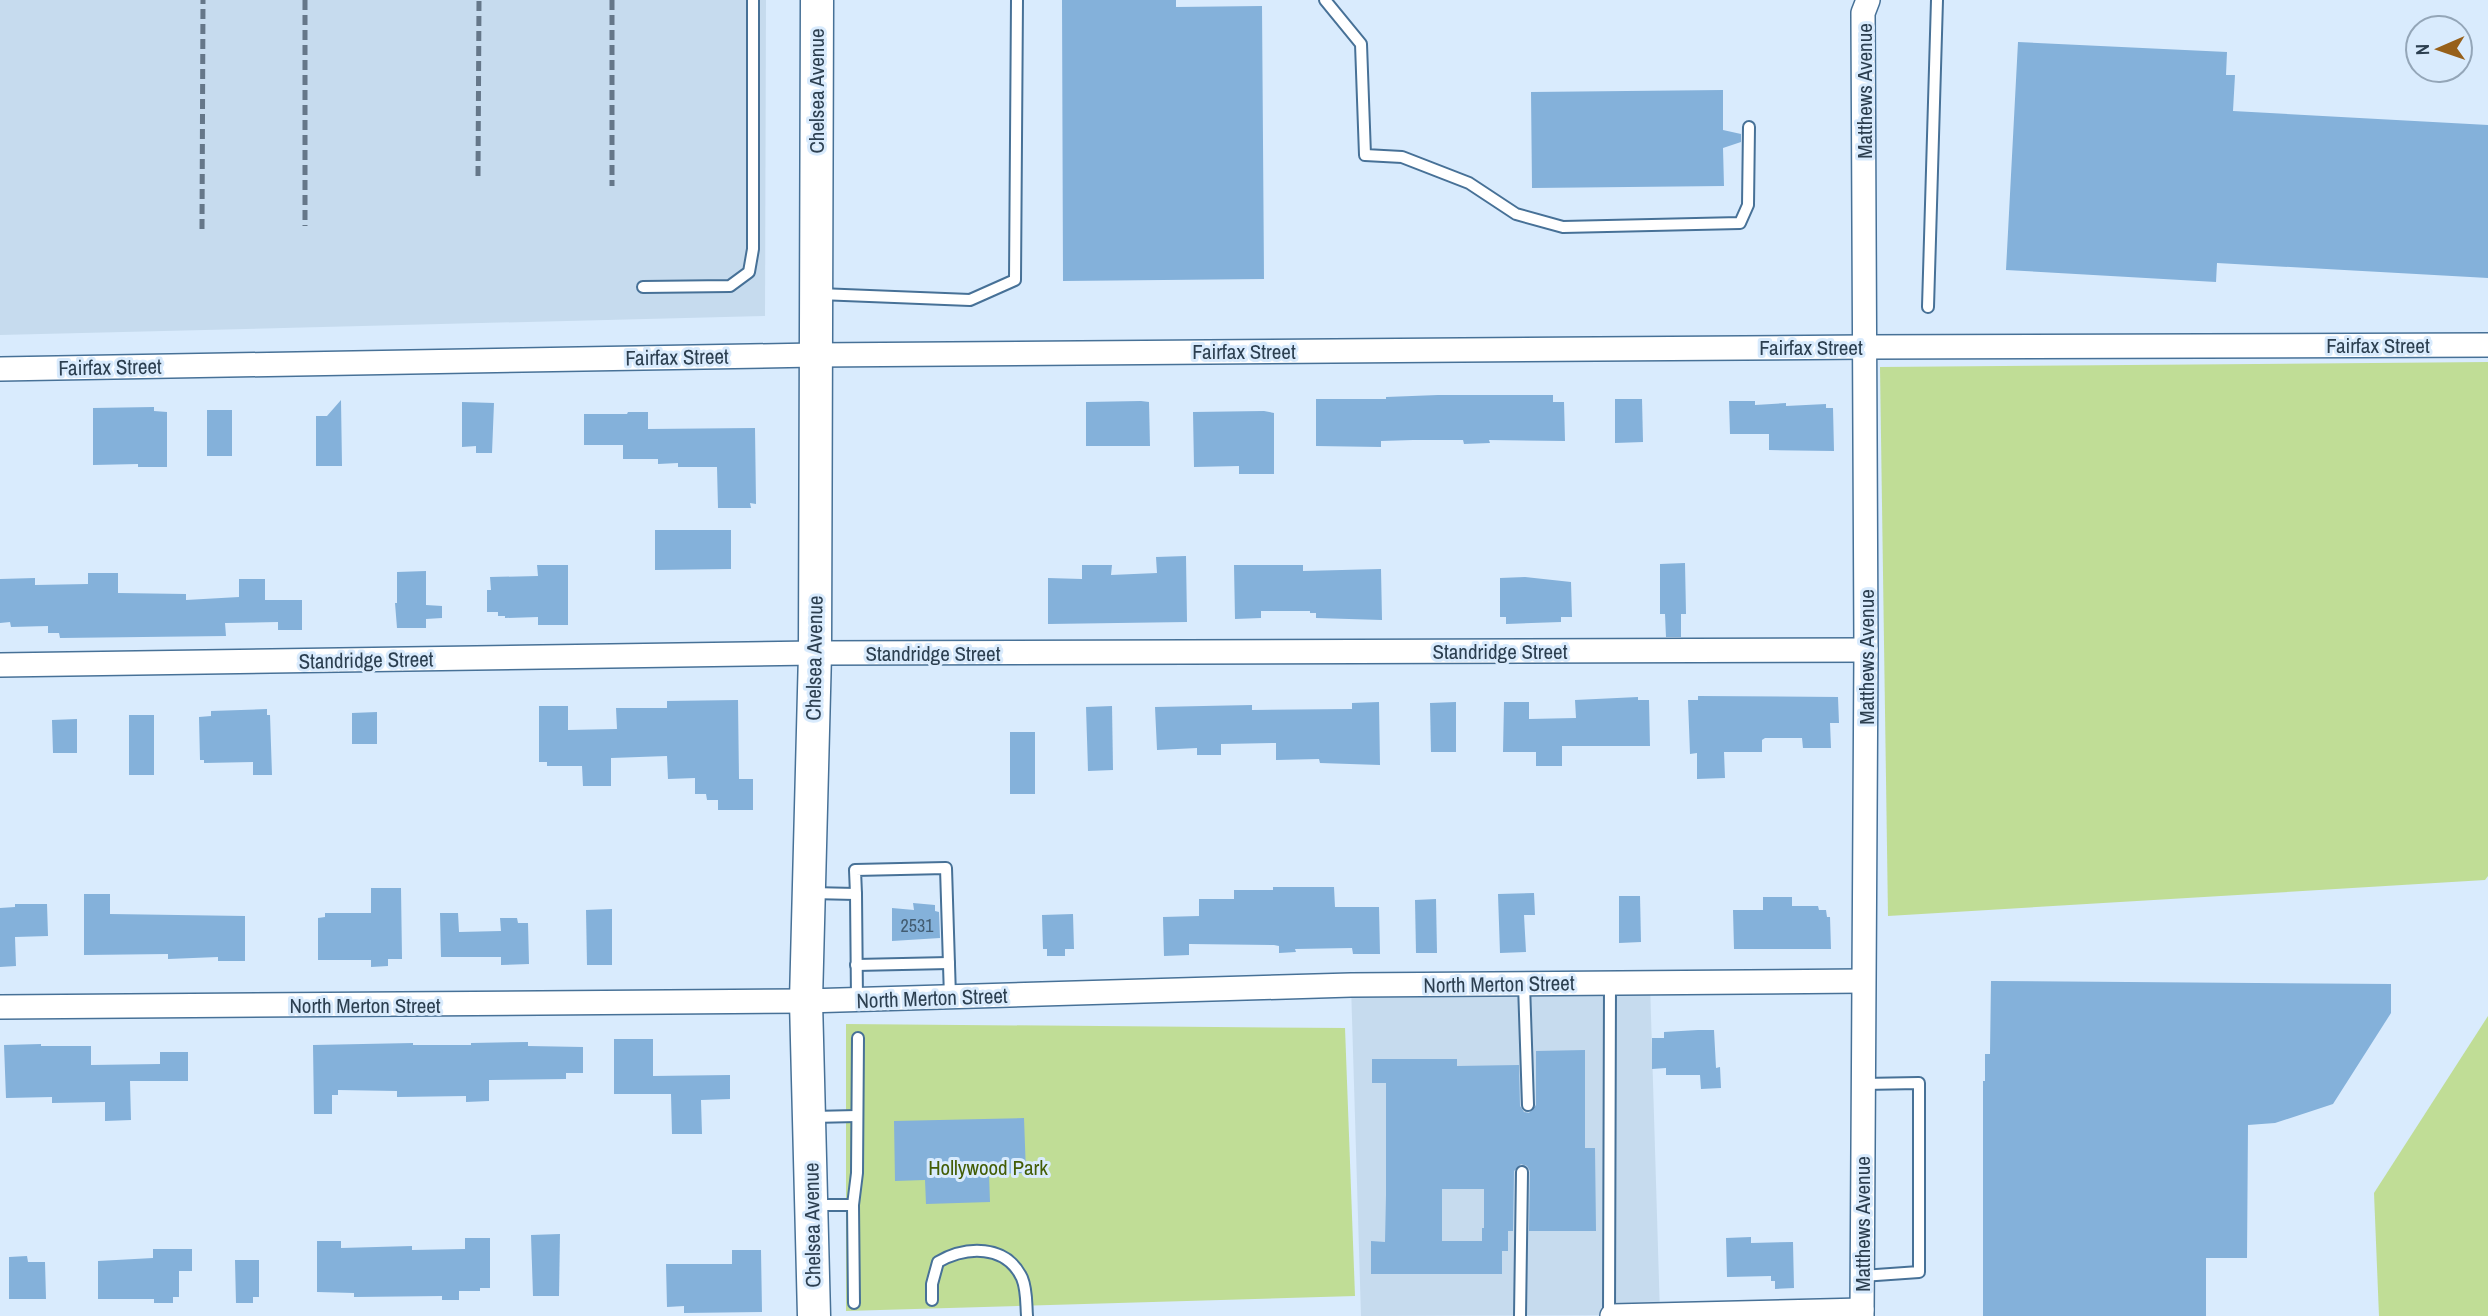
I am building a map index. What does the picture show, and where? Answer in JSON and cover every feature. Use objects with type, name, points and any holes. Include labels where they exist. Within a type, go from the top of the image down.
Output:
[{"type":"main road","name":"Chelsea Avenue","points":[[814,1316],[806,1002],[816,653],[817,0]]},
{"type":"street","name":"Matthews Avenue","points":[[1862,1313],[1866,650],[1863,13],[1868,0]]},
{"type":"street","name":"Fairfax Street","points":[[0,369],[815,355],[1865,346],[2488,345]]},
{"type":"street","name":"Standridge Street","points":[[0,665],[816,653],[1866,650]]},
{"type":"street","name":"North Merton Street","points":[[0,1007],[806,1002],[1350,985],[1863,981]]},
{"type":"street","points":[[1611,1316],[1862,1313]]},
{"type":"lane","points":[[643,287],[730,286],[749,272],[753,249],[753,0]]},
{"type":"lane","points":[[815,294],[970,300],[1014,280],[1017,0]]},
{"type":"lane","points":[[1325,0],[1361,44],[1365,155],[1402,157],[1469,183],[1516,214],[1563,228],[1740,223],[1748,205],[1749,127]]},
{"type":"lane","points":[[1928,307],[1937,0]]},
{"type":"lane","points":[[857,1000],[855,870],[946,868],[950,997]]},
{"type":"lane","points":[[808,893],[856,894]]},
{"type":"lane","points":[[856,965],[949,963]]},
{"type":"lane","points":[[1610,983],[1611,1316]]},
{"type":"lane","points":[[1524,984],[1528,1105]]},
{"type":"lane","points":[[854,1303],[853,1205],[857,1173],[858,1038]]},
{"type":"lane","points":[[1862,1276],[1919,1272],[1919,1083],[1863,1084]]},
{"type":"lane","points":[[809,1116],[857,1116]]},
{"type":"lane","points":[[1520,1316],[1522,1172]]},
{"type":"lane","points":[[811,1205],[853,1205]]},
{"type":"lane","points":[[932,1300],[932,1284],[938,1262],[953,1254],[984,1250],[1006,1257],[1021,1277],[1026,1291],[1027,1316]]},
{"type":"shaded area","points":[[0,0],[766,0],[765,316],[0,335]]},
{"type":"shaded area","points":[[1650,983],[1660,1315],[1361,1316],[1351,985]]},
{"type":"green space","points":[[2488,362],[2488,876],[2485,880],[1888,916],[1880,367]]},
{"type":"green space","points":[[2488,1016],[2488,1316],[2379,1316],[2374,1193]]},
{"type":"green space","name":"Hollywood Park","points":[[846,1024],[1345,1028],[1355,1296],[846,1311]]},
{"type":"building","points":[[1062,0],[1176,0],[1176,7],[1262,6],[1264,279],[1063,281]]},
{"type":"building","points":[[2018,42],[2227,52],[2226,75],[2235,75],[2233,111],[2488,125],[2488,278],[2217,263],[2216,282],[2006,270]]},
{"type":"building","points":[[1723,90],[1723,130],[1741,134],[1741,142],[1723,148],[1724,186],[1532,188],[1531,92]]},
{"type":"building","points":[[1438,395],[1553,395],[1553,402],[1564,402],[1565,441],[1489,440],[1490,443],[1464,444],[1463,440],[1413,440],[1381,441],[1381,447],[1316,446],[1316,399],[1386,399]]},
{"type":"building","points":[[1615,399],[1642,399],[1643,442],[1615,443]]},
{"type":"building","points":[[341,400],[342,466],[316,466],[316,416],[327,416]]},
{"type":"building","points":[[1729,401],[1755,401],[1755,405],[1786,403],[1786,406],[1826,404],[1826,408],[1833,408],[1834,451],[1769,450],[1769,434],[1730,434]]},
{"type":"building","points":[[462,402],[494,403],[492,453],[476,453],[476,446],[462,447]]},
{"type":"building","points":[[1086,402],[1149,402],[1150,446],[1086,446]]},
{"type":"building","points":[[154,407],[154,411],[167,412],[167,467],[138,467],[138,464],[93,465],[93,408]]},
{"type":"building","points":[[207,410],[232,410],[232,456],[207,456]]},
{"type":"building","points":[[648,412],[648,429],[755,428],[756,504],[750,503],[751,508],[718,508],[717,467],[678,467],[678,463],[658,464],[658,459],[623,459],[623,445],[584,445],[584,414]]},
{"type":"building","points":[[1193,412],[1274,413],[1274,474],[1239,474],[1239,466],[1194,467]]},
{"type":"building","points":[[655,530],[731,530],[731,569],[655,570]]},
{"type":"building","points":[[1186,556],[1187,622],[1048,624],[1048,578],[1082,579],[1082,565],[1112,565],[1111,575],[1157,573],[1156,557]]},
{"type":"building","points":[[1685,563],[1686,614],[1681,614],[1681,637],[1666,637],[1665,614],[1660,614],[1660,564]]},
{"type":"building","points":[[537,565],[568,565],[568,625],[538,625],[538,617],[505,618],[498,616],[498,612],[487,612],[487,590],[491,590],[490,577],[538,576]]},
{"type":"building","points":[[1234,565],[1303,565],[1303,571],[1381,569],[1382,620],[1316,618],[1316,613],[1310,611],[1261,611],[1261,618],[1235,619]]},
{"type":"building","points":[[426,571],[426,605],[442,606],[442,618],[426,619],[426,628],[397,628],[397,572]]},
{"type":"building","points":[[88,573],[118,573],[118,593],[186,594],[186,600],[239,597],[239,579],[265,579],[265,600],[302,600],[302,630],[278,630],[278,622],[225,623],[226,636],[60,638],[59,633],[48,633],[48,626],[11,627],[10,622],[0,623],[0,579],[35,578],[35,585],[88,584]]},
{"type":"building","points":[[1525,577],[1571,582],[1572,617],[1561,617],[1561,622],[1506,624],[1506,617],[1500,617],[1500,578]]},
{"type":"building","points":[[1698,696],[1838,697],[1839,723],[1830,723],[1831,748],[1803,748],[1802,738],[1765,738],[1762,740],[1762,752],[1724,752],[1725,778],[1697,779],[1697,753],[1690,754],[1688,700],[1698,700]]},
{"type":"building","points":[[1638,697],[1638,700],[1649,700],[1650,746],[1562,746],[1562,766],[1536,766],[1536,752],[1503,752],[1504,702],[1529,702],[1529,719],[1576,718],[1575,700]]},
{"type":"building","points":[[738,700],[739,779],[753,779],[753,810],[718,810],[718,800],[707,800],[706,794],[695,794],[695,778],[668,779],[667,756],[611,758],[611,786],[583,786],[582,766],[547,766],[547,762],[539,762],[539,706],[568,706],[568,730],[617,729],[616,708],[667,708],[667,701]]},
{"type":"building","points":[[1379,702],[1380,765],[1320,763],[1319,759],[1276,760],[1276,743],[1221,744],[1221,755],[1197,755],[1197,748],[1157,750],[1155,707],[1252,705],[1252,710],[1352,709],[1352,703]]},
{"type":"building","points":[[1456,702],[1456,752],[1431,752],[1430,703]]},
{"type":"building","points":[[1112,706],[1113,770],[1088,771],[1086,707]]},
{"type":"building","points":[[267,709],[267,715],[270,715],[272,775],[253,775],[253,762],[204,763],[204,760],[200,760],[199,717],[211,716],[211,711]]},
{"type":"building","points":[[377,712],[377,744],[352,744],[352,713]]},
{"type":"building","points":[[129,715],[154,715],[154,775],[129,775]]},
{"type":"building","points":[[77,719],[77,753],[53,753],[52,720]]},
{"type":"building","points":[[1010,732],[1035,732],[1035,794],[1010,794]]},
{"type":"building","points":[[1273,887],[1334,887],[1335,907],[1379,907],[1380,954],[1353,954],[1352,948],[1295,949],[1296,952],[1279,953],[1279,946],[1274,945],[1189,944],[1189,955],[1164,956],[1163,917],[1199,916],[1199,899],[1234,899],[1234,890],[1273,890]]},
{"type":"building","points":[[371,888],[401,888],[402,959],[388,959],[388,966],[371,967],[371,960],[318,960],[318,918],[325,917],[325,913],[371,913]]},
{"type":"building","points":[[1534,893],[1535,915],[1524,915],[1526,952],[1500,953],[1498,894]]},
{"type":"building","points":[[84,894],[110,894],[110,914],[245,916],[245,961],[218,961],[218,957],[168,959],[168,954],[84,955]]},
{"type":"building","points":[[1619,896],[1640,896],[1641,942],[1619,943]]},
{"type":"building","points":[[1763,897],[1792,897],[1792,906],[1818,906],[1819,910],[1826,910],[1827,917],[1830,917],[1831,949],[1734,949],[1733,910],[1763,910]]},
{"type":"building","points":[[1436,899],[1437,953],[1416,953],[1415,900]]},
{"type":"building","points":[[913,903],[935,905],[935,911],[939,912],[940,938],[892,941],[892,908],[914,910]]},
{"type":"building","points":[[15,904],[47,904],[48,936],[15,937],[16,966],[0,967],[0,908],[15,907]]},
{"type":"building","points":[[612,909],[612,965],[587,965],[586,910]]},
{"type":"building","points":[[440,913],[458,913],[459,932],[501,931],[500,918],[517,918],[518,923],[528,923],[529,964],[501,965],[501,957],[441,957]]},
{"type":"building","points":[[1073,914],[1074,949],[1065,949],[1065,956],[1047,956],[1047,949],[1043,949],[1042,915]]},
{"type":"building","points":[[1991,981],[2391,984],[2391,1013],[2333,1104],[2275,1123],[2248,1125],[2247,1258],[2206,1258],[2206,1316],[1983,1316],[1983,1081],[1985,1054],[1990,1054]]},
{"type":"building","points":[[1714,1030],[1716,1068],[1720,1067],[1721,1088],[1701,1089],[1700,1075],[1666,1075],[1666,1068],[1652,1069],[1652,1038],[1664,1038],[1664,1032]]},
{"type":"building","points":[[614,1039],[653,1039],[653,1076],[730,1075],[730,1099],[701,1100],[702,1134],[672,1134],[671,1094],[614,1094]]},
{"type":"building","points":[[528,1042],[528,1046],[583,1047],[583,1073],[566,1073],[566,1079],[489,1080],[489,1101],[466,1102],[466,1096],[397,1097],[397,1091],[338,1090],[338,1095],[332,1095],[332,1114],[314,1114],[313,1045],[471,1045]]},
{"type":"building","points":[[4,1045],[91,1046],[91,1065],[160,1064],[160,1052],[188,1052],[188,1081],[130,1081],[131,1120],[105,1121],[105,1102],[52,1103],[52,1097],[6,1098]]},
{"type":"building","points":[[1585,1050],[1585,1148],[1595,1148],[1596,1231],[1529,1231],[1530,1171],[1527,1166],[1521,1164],[1514,1171],[1513,1231],[1508,1231],[1508,1251],[1502,1251],[1502,1274],[1371,1274],[1371,1241],[1385,1242],[1386,1195],[1386,1083],[1372,1083],[1372,1059],[1457,1059],[1457,1066],[1519,1065],[1520,1106],[1524,1112],[1529,1113],[1536,1105],[1536,1051]],"holes":[[[1442,1189],[1484,1189],[1482,1241],[1442,1241]]]},
{"type":"building","points":[[1024,1118],[1026,1173],[989,1174],[990,1202],[926,1204],[925,1180],[895,1181],[894,1121]]},
{"type":"building","points":[[560,1234],[559,1296],[533,1296],[531,1235]]},
{"type":"building","points":[[1751,1237],[1751,1243],[1793,1242],[1794,1288],[1775,1289],[1775,1281],[1771,1281],[1771,1276],[1727,1277],[1726,1238]]},
{"type":"building","points":[[465,1238],[490,1238],[490,1288],[459,1291],[459,1300],[442,1300],[442,1296],[354,1297],[354,1293],[317,1292],[317,1241],[341,1241],[341,1248],[412,1246],[412,1250],[465,1249]]},
{"type":"building","points":[[153,1249],[192,1249],[192,1271],[179,1271],[179,1297],[173,1297],[173,1303],[154,1303],[154,1299],[98,1299],[98,1261],[153,1258]]},
{"type":"building","points":[[732,1250],[761,1250],[762,1312],[684,1313],[684,1306],[667,1307],[666,1264],[732,1264]]},
{"type":"building","points":[[27,1256],[28,1262],[45,1262],[46,1299],[9,1299],[9,1257]]},
{"type":"building","points":[[235,1260],[259,1260],[259,1297],[253,1297],[253,1303],[236,1303]]},
{"type":"railway","points":[[202,229],[203,0]]},
{"type":"railway","points":[[305,0],[305,226]]},
{"type":"railway","points":[[478,176],[479,0]]},
{"type":"railway","points":[[612,0],[612,186]]}]
